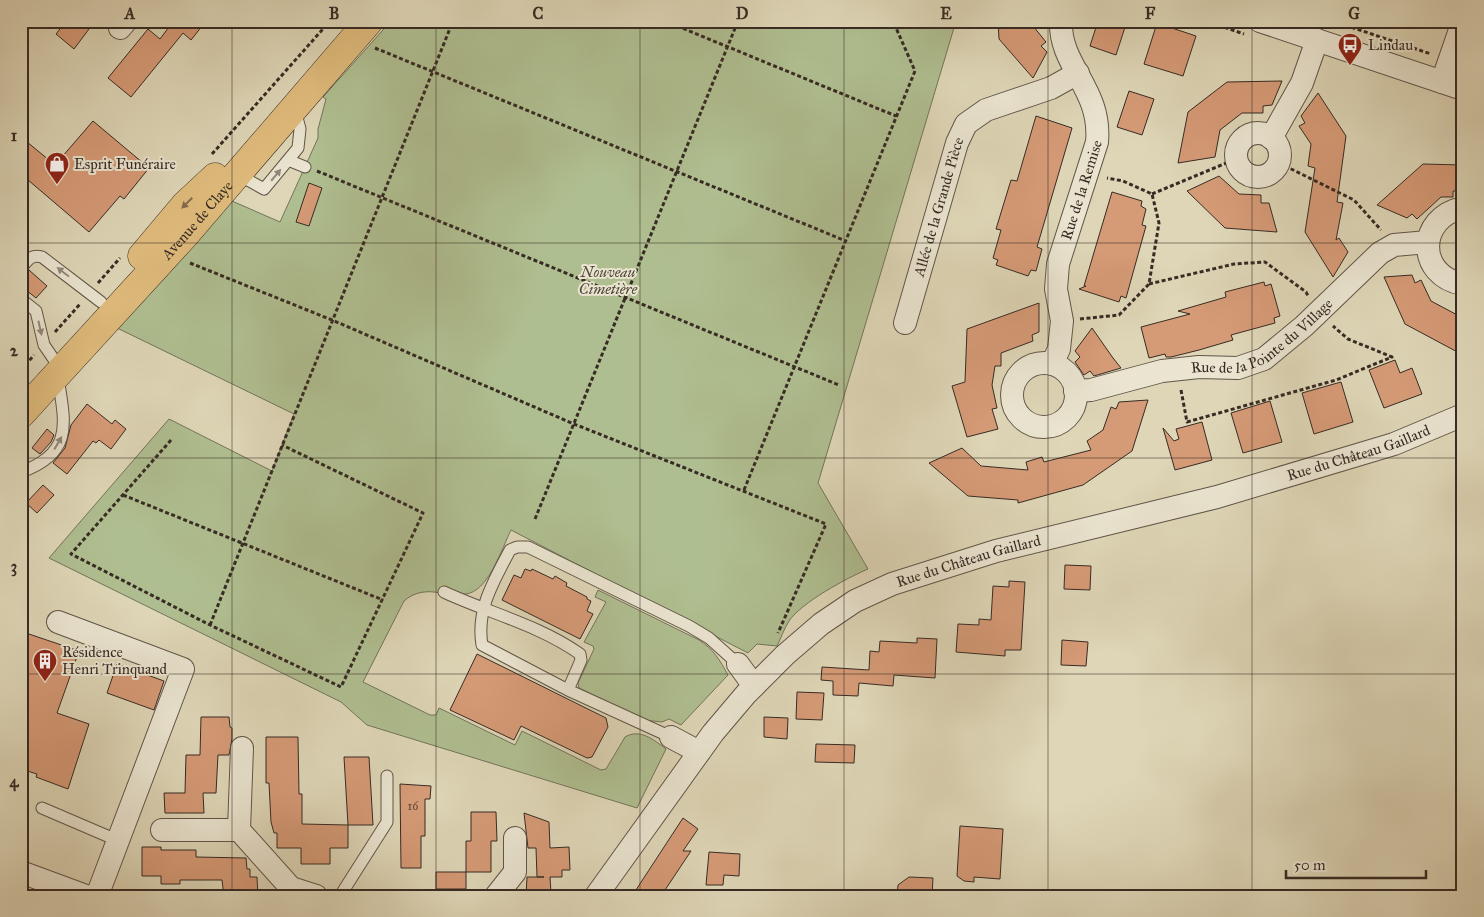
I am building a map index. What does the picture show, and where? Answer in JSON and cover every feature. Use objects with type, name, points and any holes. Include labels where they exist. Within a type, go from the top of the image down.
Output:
[{"type":"main road","name":"Avenue de Claye","points":[[21,414],[102,302],[185,205],[229,164],[287,98],[302,73],[345,21]]},
{"type":"main road","name":"Avenue de Claye","points":[[21,400],[176,255],[237,174],[368,21]]},
{"type":"street","name":"Rue de la Remise","points":[[1052,364],[1059,349],[1062,321],[1056,289],[1058,264],[1097,142],[1098,130],[1094,106],[1065,50],[1061,21]]},
{"type":"street","points":[[1260,21],[1452,86],[1450,60],[1463,21]]},
{"type":"street","points":[[1271,138],[1302,83],[1317,40]]},
{"type":"street","name":"Allée de la Grande Pièce","points":[[904,323],[957,143],[966,124],[986,110],[1051,88],[1078,73]]},
{"type":"street","points":[[1257,134],[1271,138],[1279,149],[1279,163],[1270,174],[1257,177],[1244,172],[1236,159],[1239,145],[1250,135],[1257,134]]},
{"type":"street","points":[[1463,208],[1453,210],[1439,219],[1430,232],[1428,242],[1429,255],[1434,266],[1442,276],[1453,282],[1463,284]]},
{"type":"street","name":"Rue de la Pointe du Village","points":[[1076,391],[1091,390],[1180,368],[1228,368],[1255,363],[1277,350],[1380,253],[1394,245],[1428,242]]},
{"type":"street","points":[[1052,364],[1068,374],[1076,391],[1073,407],[1064,420],[1055,425],[1033,426],[1024,420],[1012,402],[1012,391],[1015,381],[1022,372],[1031,366],[1052,364]]},
{"type":"street","name":"Rue du Château Gaillard","points":[[596,896],[699,752],[754,686],[785,655],[821,624],[855,601],[892,584],[996,552],[1245,488],[1394,444],[1463,415]]},
{"type":"street","points":[[58,622],[183,669],[97,896]]},
{"type":"street","points":[[738,664],[754,686]]},
{"type":"street","points":[[671,737],[699,752]]},
{"type":"street","points":[[242,748],[239,830],[290,892],[316,896]]},
{"type":"street","points":[[162,830],[239,830]]},
{"type":"street","points":[[496,896],[515,872],[515,838]]},
{"type":"street","points":[[21,872],[86,896]]},
{"type":"lane","points":[[237,174],[264,189],[298,148],[300,129],[294,108]]},
{"type":"lane","points":[[288,160],[306,167]]},
{"type":"lane","points":[[21,268],[30,257],[35,255],[42,257],[102,302]]},
{"type":"lane","points":[[21,299],[36,311],[44,344],[56,367],[65,422],[61,440],[40,465],[21,472]]},
{"type":"lane","points":[[671,737],[568,690],[482,645],[480,633],[486,597],[510,550],[517,547],[528,547],[689,626],[709,638],[738,664]]},
{"type":"lane","points":[[444,592],[510,618],[580,654],[581,660],[568,690]]},
{"type":"lane","points":[[340,896],[387,822],[386,776]]},
{"type":"lane","points":[[42,808],[119,841]]},
{"type":"path","points":[[210,625],[453,21]]},
{"type":"path","points":[[665,21],[896,116]]},
{"type":"path","points":[[535,519],[738,21]]},
{"type":"path","points":[[744,490],[915,71],[893,21]]},
{"type":"path","points":[[1333,21],[1450,60]]},
{"type":"path","points":[[374,48],[846,241]]},
{"type":"path","points":[[1087,173],[1123,182],[1152,194],[1236,159]]},
{"type":"path","points":[[1279,163],[1354,200],[1394,245]]},
{"type":"path","points":[[306,167],[839,385]]},
{"type":"path","points":[[1062,321],[1119,315],[1148,284],[1159,222],[1152,194]]},
{"type":"path","points":[[176,255],[574,424],[826,524],[776,638]]},
{"type":"path","points":[[1148,284],[1234,264],[1265,262],[1306,292],[1317,312],[1348,339],[1392,357],[1336,380],[1187,422],[1181,393],[1180,368]]},
{"type":"path","points":[[171,440],[71,554],[210,625],[341,687],[424,514],[282,445]]},
{"type":"path","points":[[123,495],[383,600]]},
{"type":"green space","name":"Nouveau Cimetière","points":[[391,21],[956,21],[818,483],[868,569],[837,584],[804,606],[789,621],[777,646],[757,644],[748,653],[511,530],[499,558],[487,578],[473,592],[460,594],[444,586],[440,593],[421,593],[404,601],[363,682],[430,715],[436,715],[439,708],[515,745],[522,731],[601,770],[606,769],[625,737],[636,734],[647,736],[666,749],[637,808],[367,725],[341,702],[49,558],[169,419],[272,471],[294,414],[117,328],[232,201],[280,222],[318,138],[318,129],[326,99],[323,97]]},
{"type":"green space","points":[[598,590],[699,640],[712,651],[722,664],[728,675],[681,725],[669,719],[662,722],[644,720],[579,688],[578,683],[594,649],[593,646],[584,642],[606,602],[595,597]]},
{"type":"building","points":[[66,21],[95,21],[74,49],[56,34]]},
{"type":"building","points":[[170,21],[206,21],[191,40],[183,33],[131,97],[108,78],[148,29],[160,39],[172,23]]},
{"type":"building","points":[[998,21],[1029,21],[1046,42],[1041,46],[1047,52],[1033,78],[999,39]]},
{"type":"building","points":[[1098,21],[1127,21],[1116,55],[1090,46]]},
{"type":"building","points":[[1157,23],[1196,36],[1183,76],[1144,64]]},
{"type":"building","points":[[1282,81],[1272,105],[1263,106],[1263,113],[1242,113],[1220,130],[1215,157],[1178,163],[1188,112],[1227,82]]},
{"type":"building","points":[[1129,91],[1154,99],[1142,135],[1117,127]]},
{"type":"building","points":[[1318,93],[1346,136],[1337,202],[1343,203],[1336,240],[1339,238],[1348,252],[1333,277],[1305,232],[1315,168],[1308,166],[1311,144],[1299,126],[1305,123],[1301,116]]},
{"type":"building","points":[[1036,116],[1072,128],[1037,247],[1042,249],[1036,271],[1031,270],[1028,276],[996,265],[998,260],[993,258],[1001,230],[996,229],[1011,180],[1017,181]]},
{"type":"building","points":[[93,121],[149,168],[124,199],[120,196],[89,232],[21,174],[21,137],[55,165]]},
{"type":"building","points":[[1423,164],[1463,165],[1461,191],[1453,191],[1453,197],[1441,197],[1417,219],[1412,214],[1407,218],[1377,205]]},
{"type":"building","points":[[1219,176],[1239,194],[1261,195],[1261,203],[1269,203],[1277,232],[1225,228],[1187,191]]},
{"type":"building","points":[[309,183],[322,188],[309,226],[296,222]]},
{"type":"building","points":[[1112,192],[1142,201],[1141,206],[1146,209],[1142,225],[1146,226],[1126,298],[1121,296],[1119,302],[1079,289],[1086,286],[1084,286]]},
{"type":"building","points":[[29,270],[47,286],[36,298],[21,286],[21,275]]},
{"type":"building","points":[[1412,275],[1415,283],[1421,280],[1431,301],[1463,318],[1463,355],[1405,324],[1384,277]]},
{"type":"building","points":[[1264,282],[1265,286],[1271,284],[1280,316],[1274,318],[1275,323],[1231,335],[1233,340],[1199,350],[1171,357],[1166,357],[1165,354],[1149,358],[1141,327],[1190,314],[1178,311],[1226,297],[1225,292]]},
{"type":"building","points":[[1039,303],[1039,332],[1032,335],[1033,341],[1001,353],[1001,366],[995,366],[992,385],[997,408],[992,409],[998,429],[967,437],[952,386],[965,382],[967,329]]},
{"type":"building","points":[[1092,328],[1121,368],[1094,376],[1090,371],[1084,375],[1075,362],[1080,357],[1075,351]]},
{"type":"building","points":[[1395,360],[1400,373],[1412,368],[1422,394],[1384,408],[1369,370]]},
{"type":"building","points":[[1341,382],[1353,422],[1314,434],[1302,393]]},
{"type":"building","points":[[1148,400],[1132,451],[1083,485],[1018,503],[1018,500],[968,496],[929,463],[962,448],[981,466],[1028,470],[1026,462],[1042,457],[1044,462],[1091,450],[1087,441],[1103,430],[1111,407],[1116,409],[1119,402]]},
{"type":"building","points":[[1270,401],[1282,442],[1243,453],[1231,413]]},
{"type":"building","points":[[87,404],[112,424],[115,420],[126,429],[111,449],[99,440],[96,443],[93,441],[67,474],[53,463],[65,448],[71,425]]},
{"type":"building","points":[[1202,422],[1212,460],[1175,470],[1163,428],[1174,441],[1179,439],[1176,429]]},
{"type":"building","points":[[47,429],[54,435],[51,442],[40,454],[32,448]]},
{"type":"building","points":[[43,485],[54,495],[37,513],[26,503]]},
{"type":"building","points":[[1065,565],[1091,566],[1090,590],[1064,589]]},
{"type":"building","points":[[525,569],[531,571],[532,569],[553,579],[555,576],[567,583],[566,586],[591,601],[587,611],[593,614],[580,639],[502,600],[514,575],[521,578]]},
{"type":"building","points":[[1009,581],[1025,582],[1021,650],[1005,650],[1005,656],[956,652],[958,624],[979,625],[979,619],[991,620],[993,586],[1009,587]]},
{"type":"building","name":"Résidence Henri Trinquand","points":[[26,633],[79,651],[57,713],[89,724],[68,789],[36,777],[37,774],[21,769],[21,647]]},
{"type":"building","points":[[917,638],[937,639],[935,678],[894,675],[893,686],[859,683],[858,696],[833,695],[833,681],[821,680],[822,667],[869,670],[870,651],[879,652],[880,641],[917,643]]},
{"type":"building","points":[[1062,640],[1088,642],[1086,666],[1061,665]]},
{"type":"building","points":[[477,654],[606,718],[608,727],[592,757],[587,758],[521,726],[514,740],[450,710]]},
{"type":"building","points":[[117,664],[164,681],[154,710],[107,693]]},
{"type":"building","points":[[797,692],[824,693],[822,720],[796,719]]},
{"type":"building","points":[[201,717],[229,717],[230,727],[232,728],[229,755],[218,755],[216,793],[203,793],[204,813],[165,813],[164,793],[185,793],[186,755],[200,755]]},
{"type":"building","points":[[764,717],[788,718],[787,739],[764,737]]},
{"type":"building","points":[[266,737],[298,737],[299,794],[302,794],[302,824],[348,825],[348,848],[330,848],[330,864],[301,864],[301,848],[277,848],[277,833],[274,833],[271,822],[269,783],[266,783]]},
{"type":"building","points":[[816,744],[855,745],[854,763],[815,762]]},
{"type":"building","points":[[344,757],[369,757],[373,825],[348,825]]},
{"type":"building","points":[[400,784],[431,786],[430,799],[425,799],[425,836],[421,836],[421,868],[401,868]]},
{"type":"building","points":[[471,812],[496,812],[497,841],[491,841],[491,872],[466,872],[466,841],[471,841]]},
{"type":"building","points":[[524,813],[549,822],[550,848],[569,847],[570,870],[562,870],[562,877],[550,877],[551,893],[540,893],[540,896],[526,896],[527,877],[537,877],[536,848],[528,848]]},
{"type":"building","points":[[683,818],[698,829],[683,851],[691,851],[661,896],[632,896]]},
{"type":"building","points":[[960,826],[1003,829],[1000,879],[974,877],[974,882],[964,881],[957,876]]},
{"type":"building","points":[[142,847],[161,847],[161,850],[196,850],[196,857],[246,858],[247,869],[250,869],[250,877],[257,877],[258,896],[224,896],[222,880],[180,880],[180,884],[161,884],[161,876],[142,876]]},
{"type":"building","points":[[709,852],[740,854],[739,876],[724,875],[723,885],[706,885]]},
{"type":"building","points":[[436,872],[466,872],[466,889],[436,889]]},
{"type":"building","points":[[909,877],[933,878],[932,896],[897,896],[898,885]]},
{"type":"place","name":"Lindau","points":[[1350,66]]},
{"type":"place","name":"Esprit Funéraire","points":[[57,185]]},
{"type":"place","name":"Résidence Henri Trinquand","points":[[45,682]]}]
